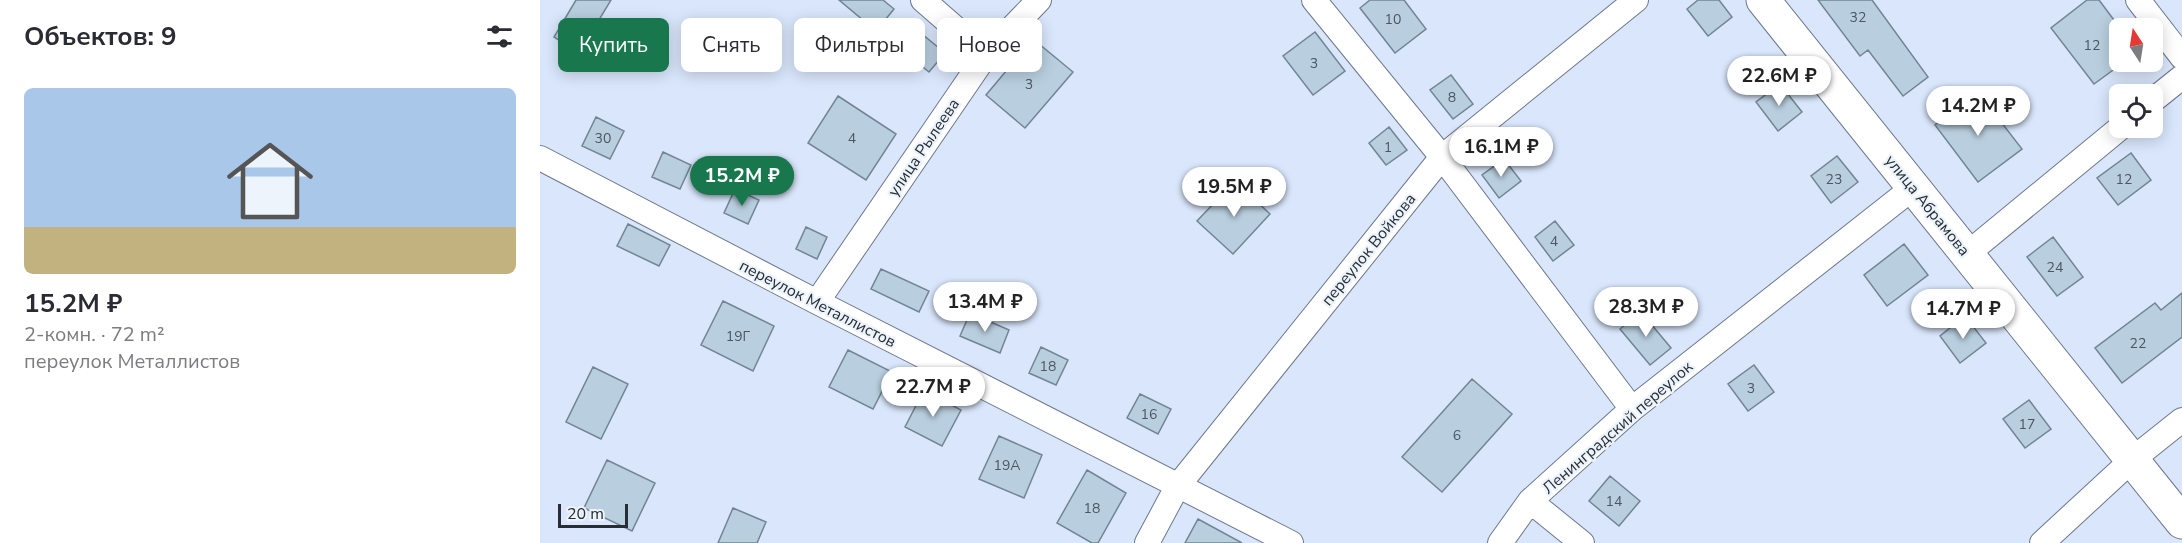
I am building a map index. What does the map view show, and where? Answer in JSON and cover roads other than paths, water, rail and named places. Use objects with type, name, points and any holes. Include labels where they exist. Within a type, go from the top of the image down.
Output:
[{"type":"street","points":[[923,0],[944,18]]},
{"type":"street","name":"улица Рылеева","points":[[1022,18],[1039,0]]},
{"type":"street","points":[[1314,0],[1442,157],[1632,409]]},
{"type":"street","name":"переулок Войкова","points":[[1146,543],[1177,487],[1442,157],[1636,0]]},
{"type":"street","name":"улица Абрамова","points":[[1763,0],[2182,522]]},
{"type":"street","points":[[2138,0],[2182,57]]},
{"type":"street","name":"улица Рылеева","points":[[817,302],[974,72]]},
{"type":"street","points":[[2163,92],[2182,76]]},
{"type":"street","points":[[1967,254],[2109,137]]},
{"type":"street","name":"переулок Металлистов","points":[[540,158],[1177,487],[1291,543]]},
{"type":"street","name":"Ленинградский переулок","points":[[1500,543],[1530,501],[1632,409],[1914,187]]},
{"type":"street","points":[[2042,543],[2133,459],[2182,420]]},
{"type":"street","points":[[1530,501],[1582,543]]}]
